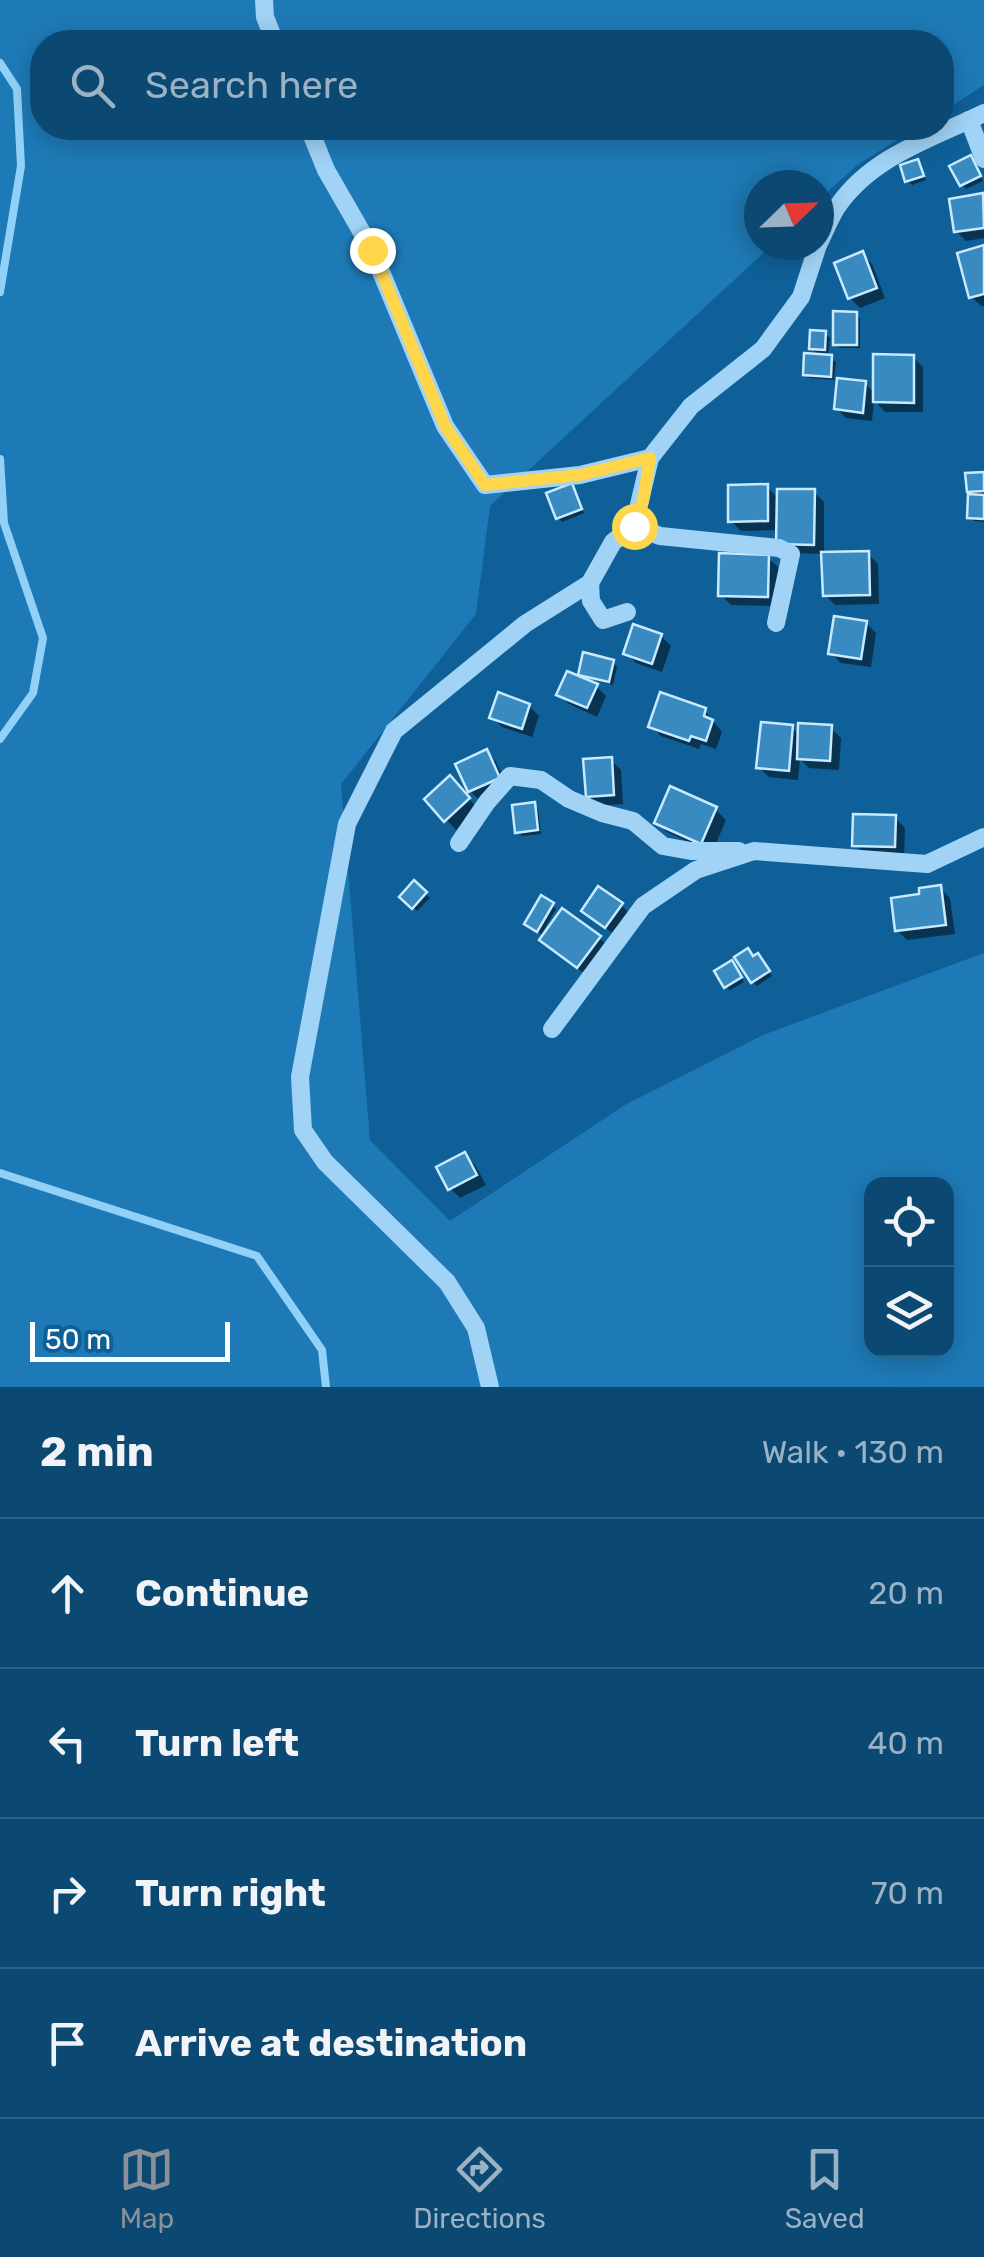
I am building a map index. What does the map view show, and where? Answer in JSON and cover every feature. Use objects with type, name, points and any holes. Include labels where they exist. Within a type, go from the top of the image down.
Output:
[{"type":"street","points":[[264,0],[271,30]]},
{"type":"street","points":[[977,117],[984,160]]},
{"type":"street","points":[[315,140],[326,170],[372,250],[445,426],[485,485],[580,475],[650,458]]},
{"type":"street","points":[[834,214],[866,176],[923,140]]},
{"type":"street","points":[[490,1387],[476,1328],[446,1282],[325,1162],[303,1130],[300,1077],[347,824],[394,731],[526,624],[590,583],[613,542],[634,526],[643,501],[650,458],[691,406],[763,349],[801,297],[813,260]]},
{"type":"street","points":[[634,526],[660,536],[779,548],[791,554],[776,623]]},
{"type":"street","points":[[590,583],[591,601],[603,620],[628,612]]},
{"type":"street","points":[[458,843],[510,776],[541,780],[569,799],[634,821],[663,846],[691,851],[754,851],[927,864],[984,837]]},
{"type":"street","points":[[552,1029],[642,906],[696,870],[754,851]]},
{"type":"shaded area","points":[[0,0],[984,0],[984,85],[954,104],[954,30],[30,30],[30,140],[897,140],[857,165],[834,186],[834,170],[744,170],[744,260],[756,260],[490,506],[476,614],[341,784],[370,1140],[450,1221],[625,1105],[763,1035],[984,953],[984,1387],[0,1387]]},
{"type":"building","points":[[971,155],[981,176],[960,186],[949,166]]},
{"type":"building","points":[[918,159],[924,176],[905,182],[900,165]]},
{"type":"building","points":[[983,193],[984,228],[954,232],[949,199]]},
{"type":"building","points":[[984,245],[984,294],[969,298],[957,253]]},
{"type":"building","points":[[863,251],[877,288],[848,299],[834,263]]},
{"type":"building","points":[[833,311],[857,312],[857,345],[833,345]]},
{"type":"building","points":[[810,330],[826,331],[825,350],[809,349]]},
{"type":"building","points":[[804,353],[832,355],[831,377],[803,375]]},
{"type":"building","points":[[873,354],[914,355],[914,403],[873,402]]},
{"type":"building","points":[[837,378],[866,381],[863,413],[834,409]]},
{"type":"building","points":[[984,472],[984,491],[967,492],[965,473]]},
{"type":"building","points":[[572,483],[582,509],[556,519],[546,493]]},
{"type":"building","points":[[768,484],[768,521],[728,522],[728,485]]},
{"type":"building","points":[[777,489],[815,489],[814,545],[776,544]]},
{"type":"building","points":[[968,494],[984,495],[984,519],[967,518]]},
{"type":"building","points":[[869,551],[870,595],[823,596],[821,552]]},
{"type":"building","points":[[719,553],[769,555],[768,597],[718,596]]},
{"type":"building","points":[[834,616],[867,621],[861,659],[828,654]]},
{"type":"building","points":[[633,624],[662,634],[652,664],[623,654]]},
{"type":"building","points":[[583,652],[614,660],[609,682],[578,675]]},
{"type":"building","points":[[567,671],[598,684],[587,708],[556,695]]},
{"type":"building","points":[[498,692],[530,704],[522,729],[489,718]]},
{"type":"building","points":[[660,692],[706,708],[704,716],[713,720],[706,741],[691,736],[689,741],[648,727]]},
{"type":"building","points":[[761,722],[793,725],[789,771],[756,768]]},
{"type":"building","points":[[798,723],[832,725],[830,761],[797,759]]},
{"type":"building","points":[[487,749],[500,778],[468,792],[455,764]]},
{"type":"building","points":[[612,757],[614,795],[586,797],[583,759]]},
{"type":"building","points":[[450,775],[470,798],[444,822],[424,799]]},
{"type":"building","points":[[670,786],[717,807],[701,844],[654,823]]},
{"type":"building","points":[[535,802],[538,830],[515,833],[512,805]]},
{"type":"building","points":[[853,814],[896,815],[895,847],[852,846]]},
{"type":"building","points":[[414,880],[427,892],[412,909],[399,897]]},
{"type":"building","points":[[941,885],[946,925],[895,931],[891,898],[919,894],[919,888]]},
{"type":"building","points":[[598,886],[623,903],[605,928],[581,911]]},
{"type":"building","points":[[541,895],[554,903],[537,932],[524,924]]},
{"type":"building","points":[[562,908],[601,936],[577,968],[539,940]]},
{"type":"building","points":[[748,948],[753,956],[758,953],[770,971],[751,983],[734,957]]},
{"type":"building","points":[[732,960],[742,977],[724,988],[714,971]]},
{"type":"building","points":[[465,1152],[477,1175],[448,1190],[436,1167]]},
{"type":"waterway","points":[[0,63],[17,89],[21,166],[0,292]]},
{"type":"waterway","points":[[0,459],[4,523],[43,638],[33,693],[0,739]]},
{"type":"waterway","points":[[0,1173],[257,1256],[322,1350],[326,1387]]},
{"type":"route","points":[[372,250],[445,426],[485,485],[580,475],[650,458],[643,501],[634,526]]}]
